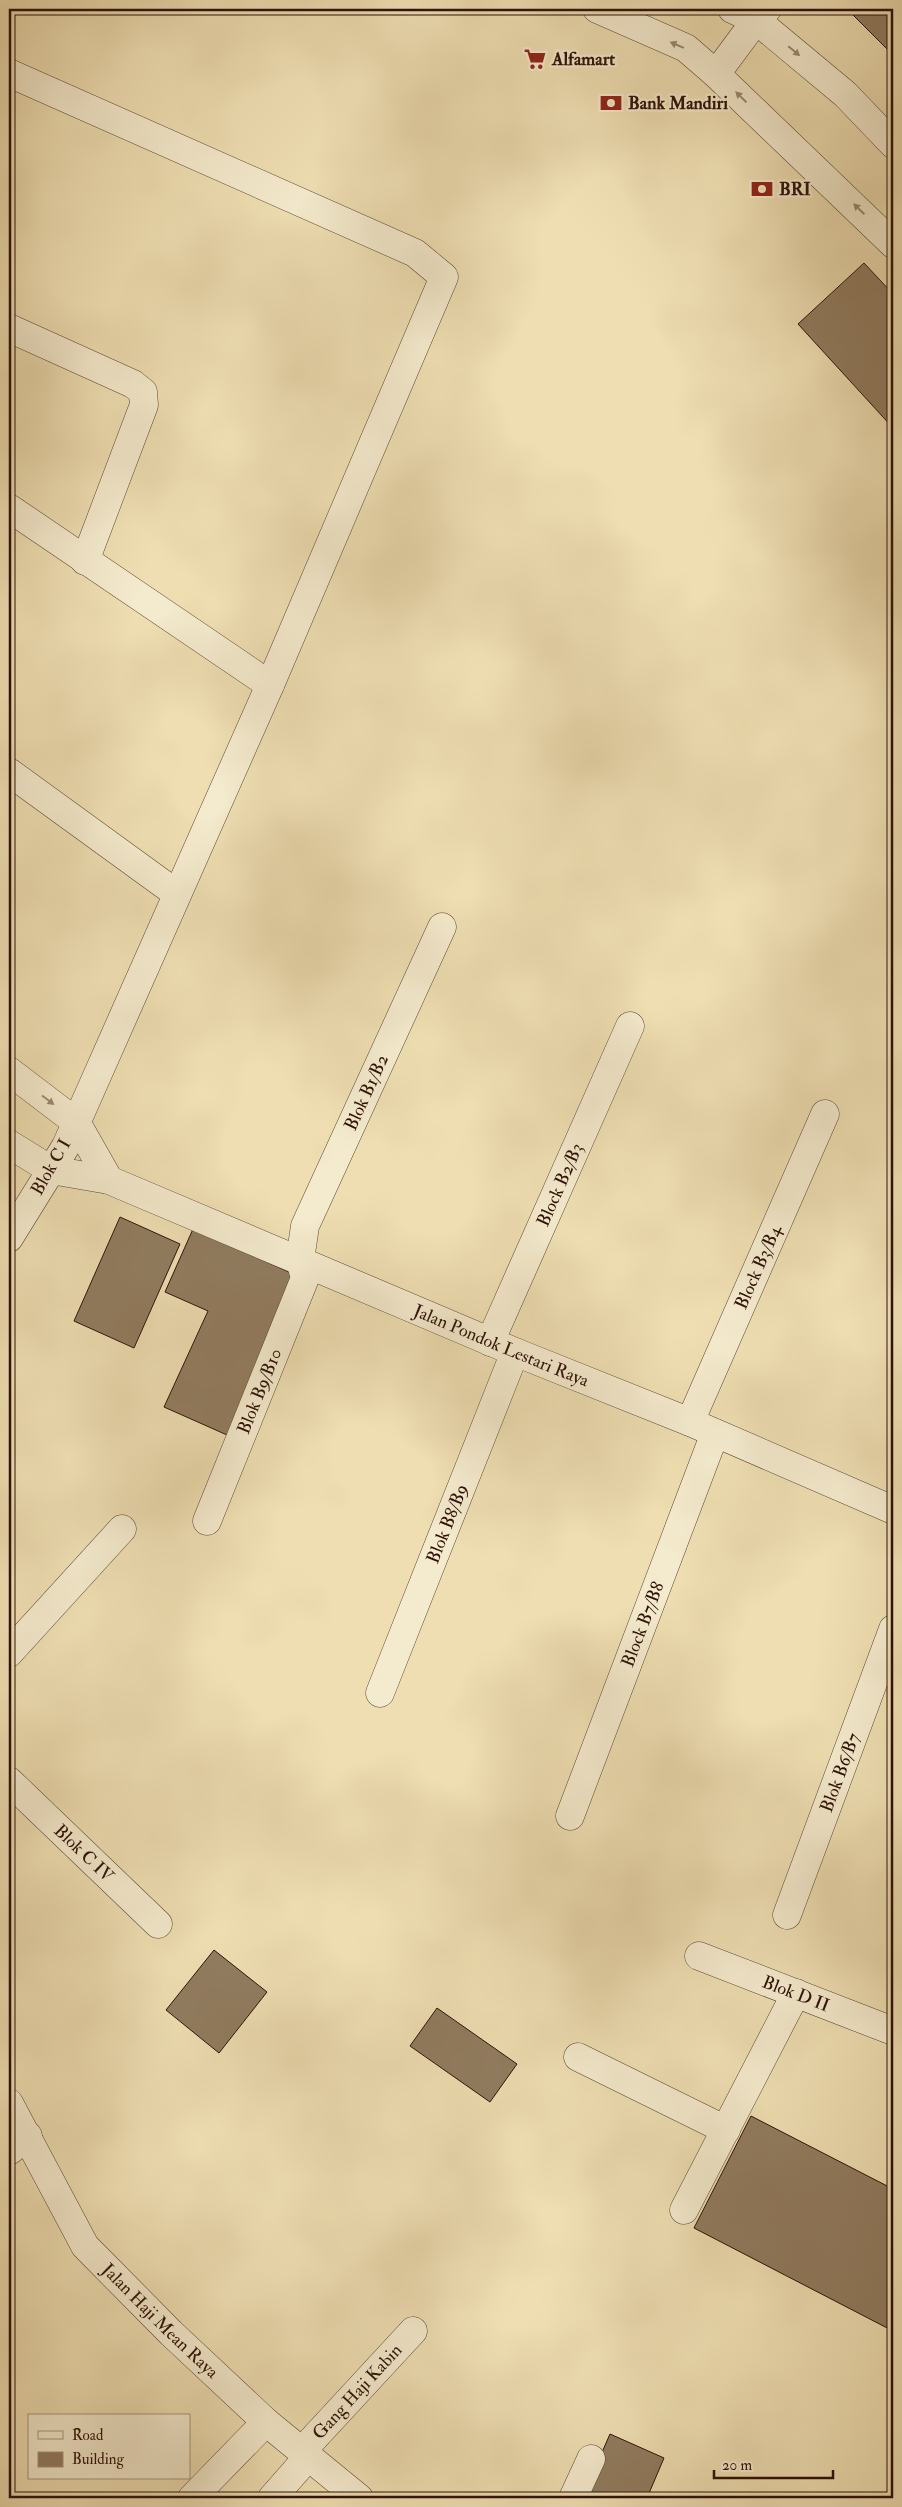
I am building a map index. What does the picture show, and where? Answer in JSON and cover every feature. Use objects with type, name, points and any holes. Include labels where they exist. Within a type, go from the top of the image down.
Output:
[{"type":"street","points":[[597,9],[686,48],[716,74],[893,244]]},
{"type":"street","points":[[716,74],[752,12],[845,94],[893,144]]},
{"type":"street","name":"Blok C I","points":[[9,73],[415,253],[444,277],[270,685],[66,1146],[9,1238]]},
{"type":"street","points":[[11,337],[133,384],[142,392],[144,405],[85,561]]},
{"type":"street","points":[[9,508],[270,685]]},
{"type":"street","points":[[9,772],[177,894]]},
{"type":"street","name":"Blok B1/B2","points":[[300,1260],[305,1226],[442,927]]},
{"type":"street","name":"Block B2/B3","points":[[503,1347],[630,1026]]},
{"type":"street","points":[[9,1071],[76,1122],[109,1180]]},
{"type":"street","name":"Block B3/B4","points":[[690,1422],[825,1114]]},
{"type":"street","name":"Jalan Pondok Lestari Raya","points":[[9,1144],[51,1170],[109,1180],[503,1347],[690,1422],[893,1510]]},
{"type":"street","name":"Blok B9/B10","points":[[207,1521],[305,1278],[300,1260]]},
{"type":"street","name":"Blok B8/B9","points":[[380,1693],[503,1347]]},
{"type":"street","name":"Block B7/B8","points":[[570,1816],[715,1433]]},
{"type":"street","points":[[9,1653],[122,1529]]},
{"type":"street","name":"Blok B6/B7","points":[[787,1914],[893,1630]]},
{"type":"street","name":"Blok C IV","points":[[9,1781],[158,1924]]},
{"type":"street","name":"Blok D II","points":[[699,1956],[893,2031]]},
{"type":"street","points":[[684,2210],[796,1994]]},
{"type":"street","points":[[578,2057],[726,2130]]},
{"type":"street","name":"Jalan Haji Mean Raya","points":[[9,2104],[18,2144],[85,2246],[171,2333],[266,2422],[359,2498]]},
{"type":"street","name":"Gang Haji Kabin","points":[[272,2498],[305,2454],[413,2331]]},
{"type":"street","points":[[192,2498],[266,2422]]},
{"type":"street","points":[[573,2498],[592,2459]]},
{"type":"building","points":[[847,9],[893,9],[893,55]]},
{"type":"building","points":[[864,263],[893,294],[893,428],[798,324]]},
{"type":"building","points":[[120,1217],[180,1244],[134,1348],[74,1321]]},
{"type":"building","points":[[193,1229],[298,1276],[227,1435],[164,1407],[208,1311],[165,1292]]},
{"type":"building","points":[[214,1950],[267,1992],[219,2053],[166,2010]]},
{"type":"building","points":[[437,2008],[517,2064],[490,2102],[410,2046]]},
{"type":"building","points":[[751,2116],[893,2189],[893,2331],[694,2228]]},
{"type":"building","points":[[610,2434],[664,2458],[647,2498],[582,2498]]},
{"type":"place","name":"Alfamart","points":[[535,59]]},
{"type":"place","name":"Bank Mandiri","points":[[611,103]]},
{"type":"place","name":"BRI","points":[[762,189]]}]
